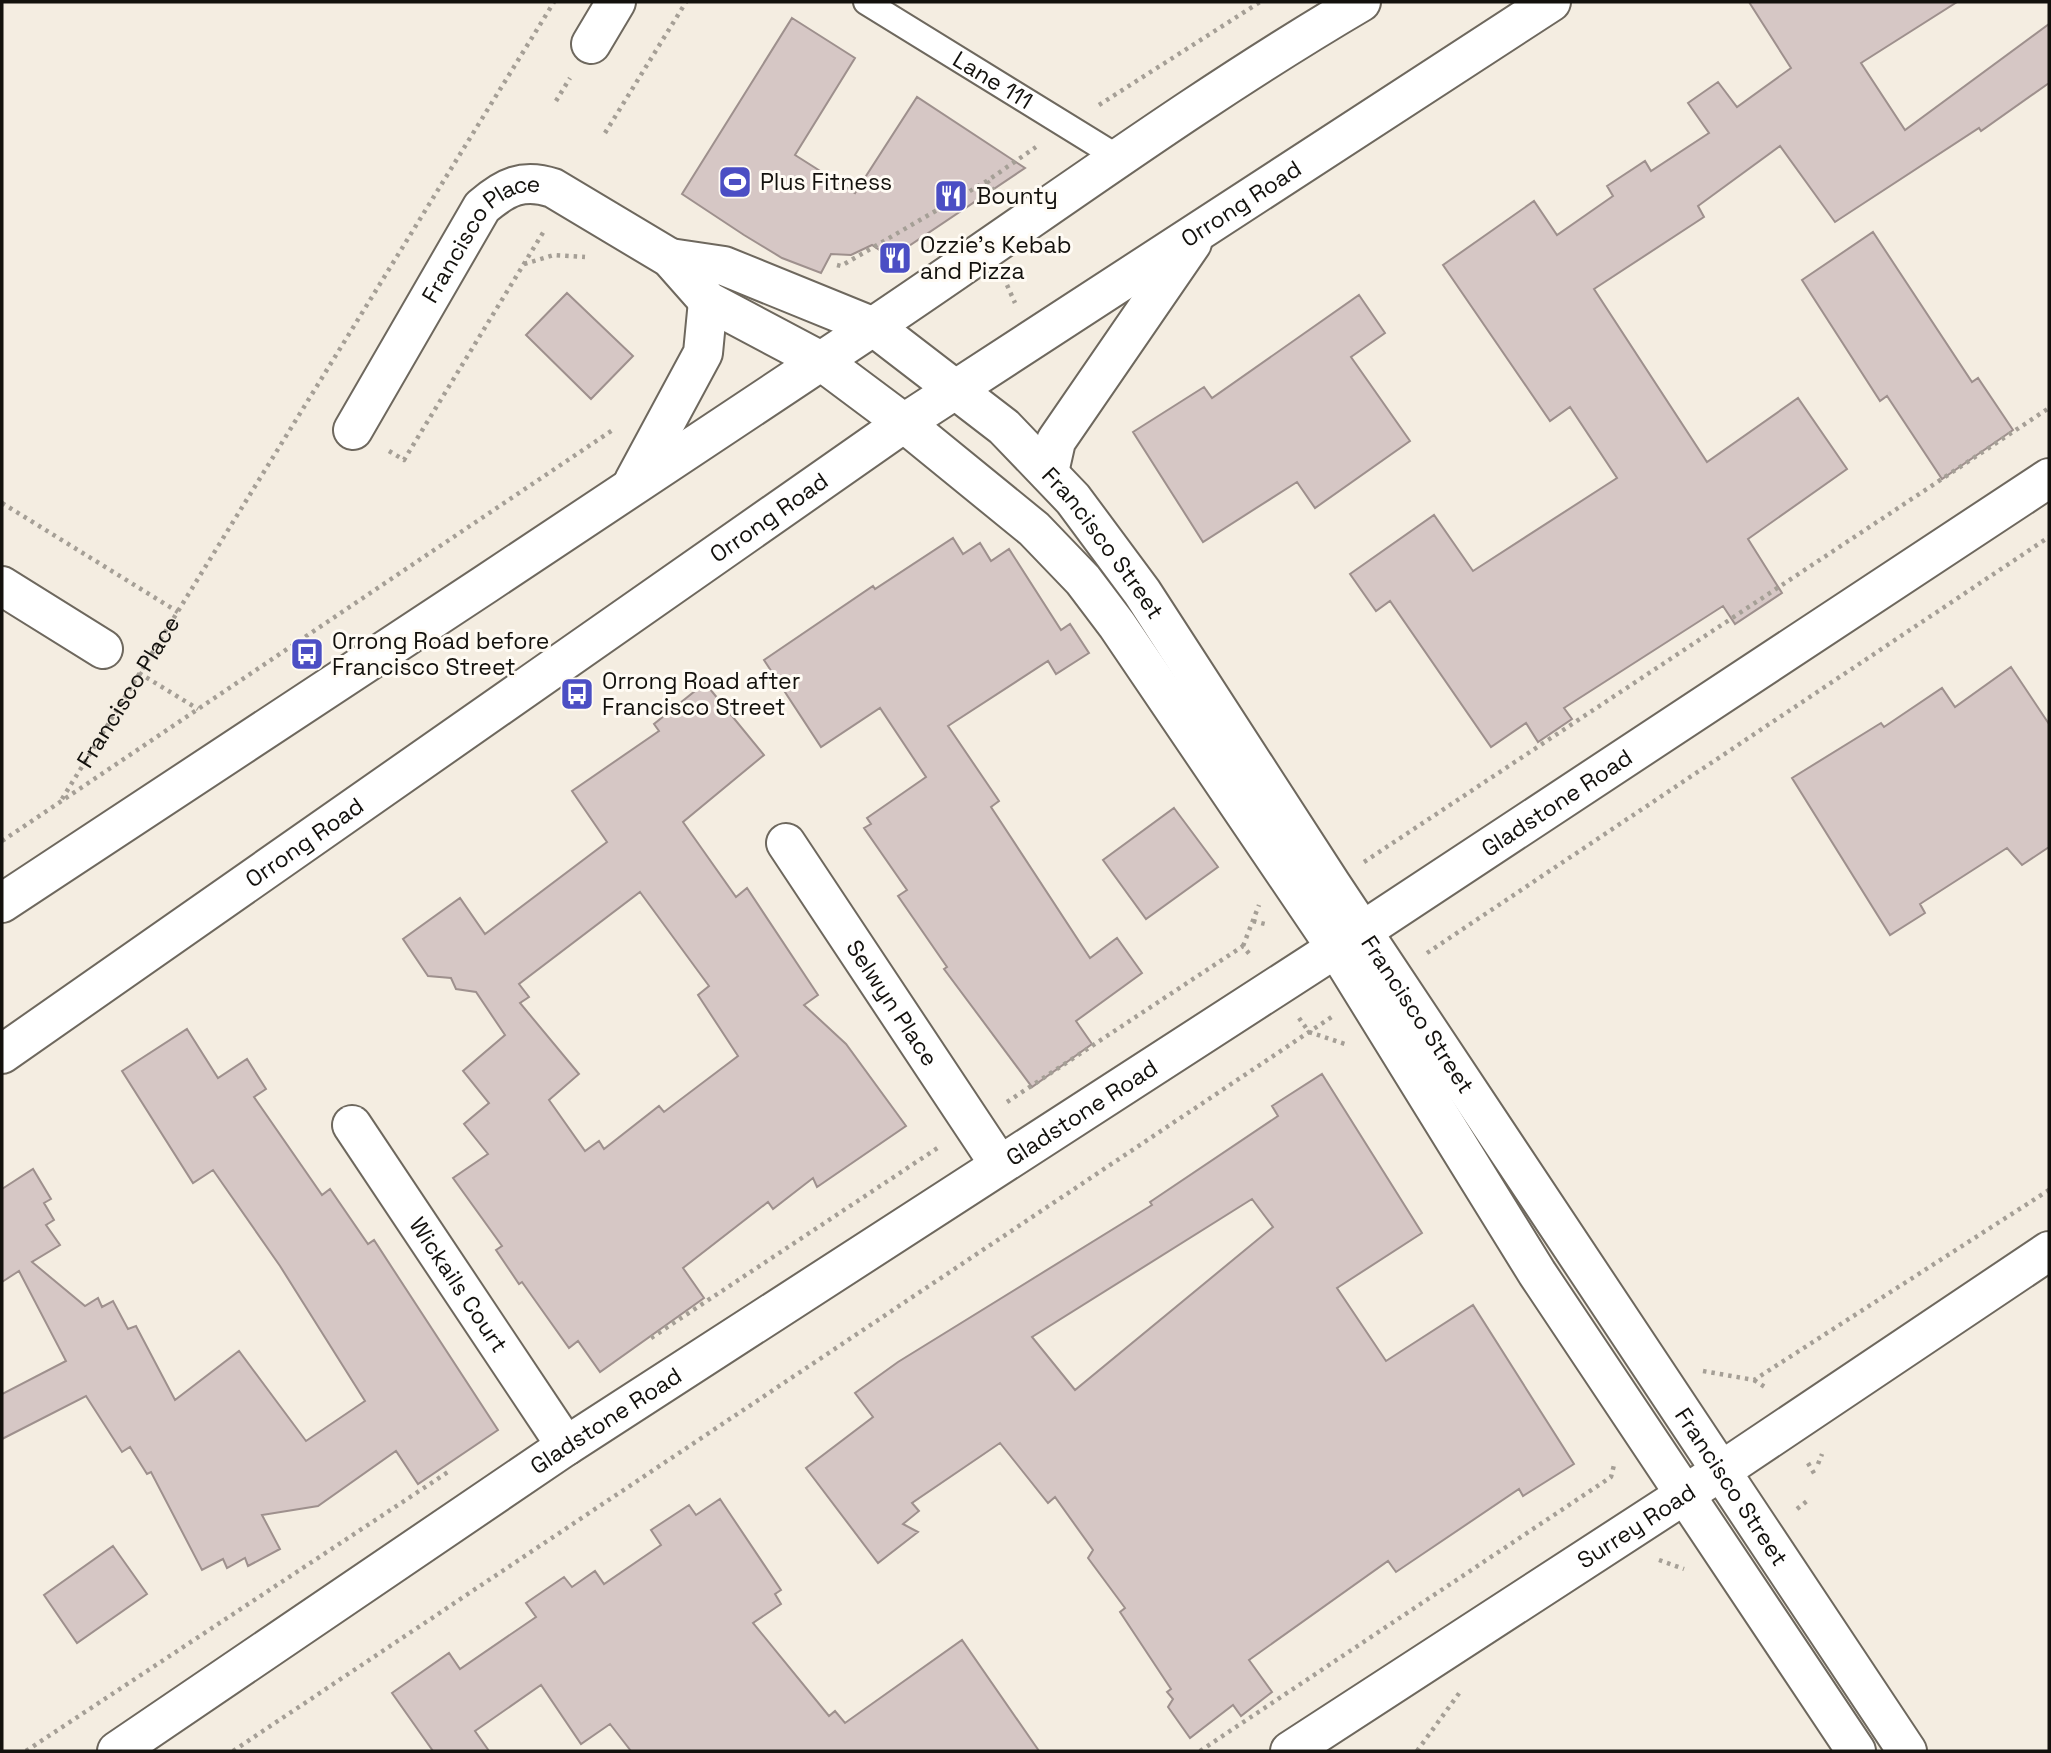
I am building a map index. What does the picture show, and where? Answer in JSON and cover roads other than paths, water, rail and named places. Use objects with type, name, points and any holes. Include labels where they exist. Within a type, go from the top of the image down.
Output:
[{"type":"main road","points":[[591,44],[616,2]]},
{"type":"main road","points":[[2,903],[874,327],[1119,158],[1311,19],[1361,2]]},
{"type":"main road","name":"Orrong Road","points":[[2,1054],[904,423],[959,390],[1032,338],[1551,2]]},
{"type":"main road","name":"Francisco Place","points":[[353,430],[482,207],[498,193],[518,183],[537,183],[553,188],[670,258],[708,301],[821,360]]},
{"type":"main road","points":[[1049,472],[1056,441],[1201,230]]},
{"type":"main road","name":"Francisco Place","points":[[670,258],[724,266],[874,327]]},
{"type":"main road","points":[[632,486],[703,353],[708,301]]},
{"type":"main road","name":"Francisco Street","points":[[874,327],[1004,427],[1073,499],[1142,592],[1318,893]]},
{"type":"main road","name":"Francisco Street","points":[[821,360],[904,423],[1034,529],[1083,580],[1318,893],[1379,986],[1537,1273],[1856,1751]]},
{"type":"main road","name":"Gladstone Road","points":[[117,1751],[566,1447],[1350,939],[2049,478]]},
{"type":"main road","points":[[2,586],[103,649]]},
{"type":"main road","name":"Selwyn Place","points":[[786,843],[999,1164]]},
{"type":"main road","name":"Francisco Street","points":[[1379,986],[1683,1384],[1721,1471],[1907,1751]]},
{"type":"main road","name":"Wickails Court","points":[[352,1125],[566,1447]]},
{"type":"main road","name":"Surrey Road","points":[[1290,1751],[1721,1471],[2049,1251]]},
{"type":"lane","name":"Lane 111","points":[[866,2],[1119,158]]},
{"type":"place","name":"Plus Fitness","points":[[735,182]]},
{"type":"place","name":"Bounty","points":[[951,196]]},
{"type":"place","name":"Ozzie's Kebab and Pizza","points":[[895,258]]},
{"type":"place","name":"Orrong Road before Francisco Street","points":[[307,654]]},
{"type":"place","name":"Orrong Road after Francisco Street","points":[[577,694]]}]
